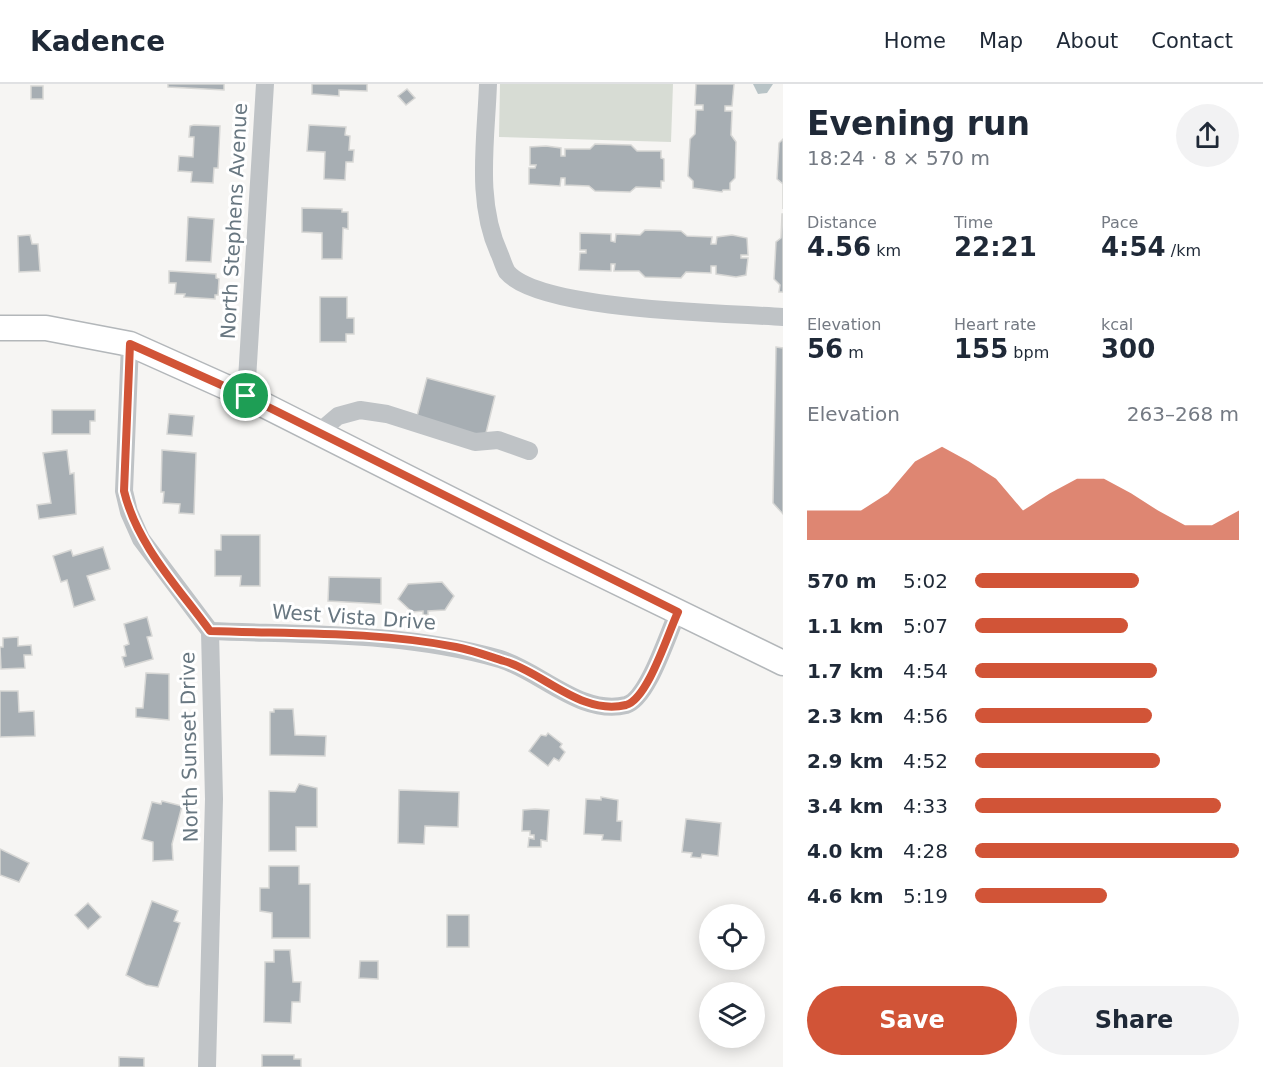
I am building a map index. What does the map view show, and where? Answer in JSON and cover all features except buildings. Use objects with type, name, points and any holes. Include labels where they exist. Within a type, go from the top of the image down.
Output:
[{"type":"main road","points":[[0,328],[46,328],[130,344],[246,396],[783,663]]},
{"type":"street","name":"North Stephens Avenue","points":[[246,396],[265,84]]},
{"type":"street","points":[[488,84],[484,194],[491,237],[508,272],[538,291],[585,303],[783,317]]},
{"type":"street","name":"North Sunset Drive","points":[[130,344],[124,491],[129,512],[141,538],[210,631],[214,799],[207,1067]]},
{"type":"street","points":[[318,433],[338,416],[360,410],[387,414],[475,442],[498,440],[529,451]]},
{"type":"street","name":"West Vista Drive","points":[[210,631],[390,638],[456,647],[510,663],[563,692],[611,707],[628,704],[643,692],[678,612]]},
{"type":"shaded area","points":[[500,84],[673,84],[671,142],[499,137]]},
{"type":"shaded area","points":[[753,84],[773,84],[767,93],[758,94]]},
{"type":"route","points":[[130,344],[246,396],[678,612],[643,692],[628,704],[611,707],[563,692],[510,663],[456,647],[390,638],[210,631],[141,538],[129,512],[124,491],[130,344]]}]
